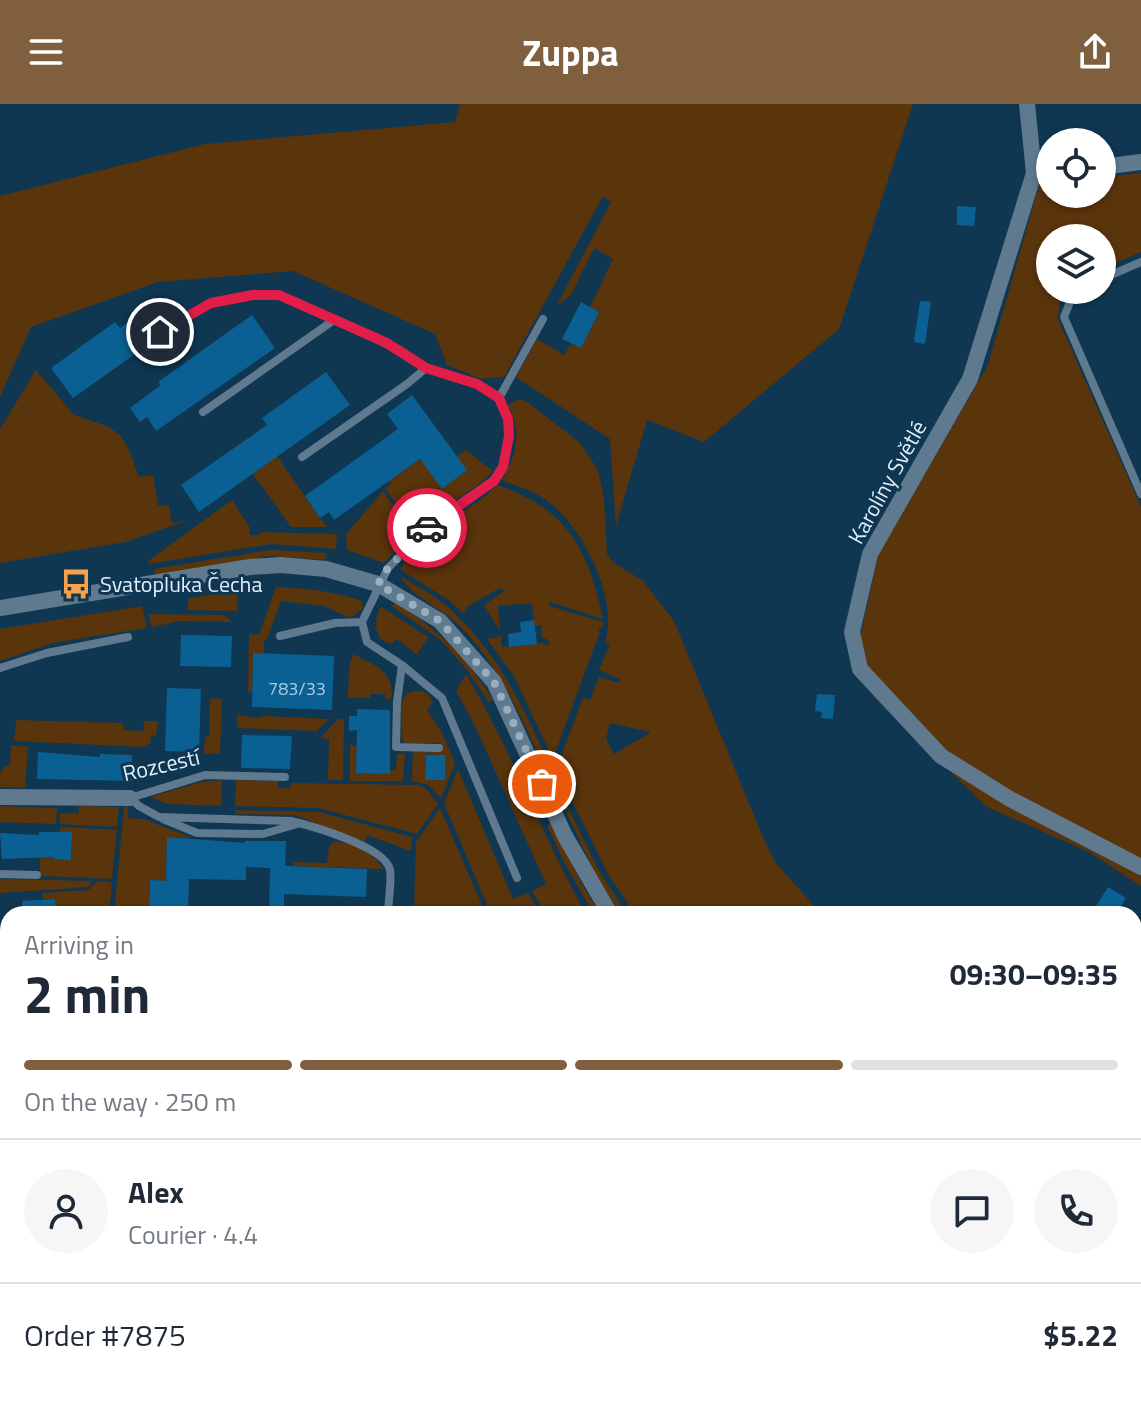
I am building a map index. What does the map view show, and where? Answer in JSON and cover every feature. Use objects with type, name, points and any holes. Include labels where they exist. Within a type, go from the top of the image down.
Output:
[{"type":"street","name":"Karolíny Světlé","points":[[1027,104],[1036,145]]},
{"type":"street","points":[[1116,165],[1141,162]]},
{"type":"street","name":"Karolíny Světlé","points":[[1036,189],[970,379],[870,554],[852,632],[860,669],[941,756],[1010,799],[1141,867]]},
{"type":"street","points":[[0,608],[250,567],[281,565],[326,569],[378,584],[440,621],[494,682],[565,836],[605,906]]},
{"type":"street","name":"Rozcestí","points":[[0,797],[130,798]]},
{"type":"lane","points":[[1116,273],[1141,262]]},
{"type":"lane","points":[[160,332],[211,303],[253,295],[279,295],[400,350],[426,368],[477,384],[499,398],[508,419],[509,436],[503,467],[494,481],[436,520],[388,568],[362,622],[367,642],[402,665],[442,698],[517,878]]},
{"type":"lane","points":[[1069,304],[1064,317],[1141,494]]},
{"type":"lane","points":[[499,398],[543,319]]},
{"type":"lane","points":[[203,412],[334,320]]},
{"type":"lane","points":[[302,457],[426,368]]},
{"type":"lane","points":[[280,636],[335,623],[362,622]]},
{"type":"lane","points":[[0,668],[47,653],[128,637]]},
{"type":"lane","points":[[402,665],[396,747],[439,748]]},
{"type":"lane","name":"Rozcestí","points":[[130,798],[205,775],[285,777]]},
{"type":"lane","points":[[130,798],[159,817],[197,833],[263,834],[300,823]]},
{"type":"lane","points":[[159,817],[300,823],[377,852],[390,869],[388,906]]},
{"type":"lane","points":[[0,874],[37,875]]},
{"type":"shaded area","points":[[460,104],[913,104],[839,329],[704,442],[647,420],[616,526],[610,439],[516,377],[537,339],[564,355],[571,344],[581,348],[599,313],[590,307],[613,259],[594,248],[571,295],[557,305],[611,202],[603,196],[504,377],[481,379],[447,365],[435,334],[293,271],[158,282],[31,327],[0,397],[0,196],[205,144],[455,122]]},
{"type":"shaded area","points":[[1141,173],[1141,252],[1116,263],[1116,224],[1036,224],[1036,304],[1060,304],[1058,319],[1141,507],[1141,886],[1089,852],[987,807],[874,697],[860,638],[878,556],[988,365],[1036,196],[1036,208],[1116,208],[1116,176]]},
{"type":"shaded area","points":[[36,370],[74,415],[107,426],[121,436],[139,477],[153,475],[158,506],[169,505],[172,523],[189,520],[125,542],[0,563],[0,429]]},
{"type":"shaded area","points":[[520,399],[527,402],[579,442],[598,470],[604,498],[607,554],[613,562],[643,581],[674,621],[764,840],[776,863],[814,906],[630,906],[607,872],[569,795],[578,789],[566,768],[559,771],[557,767],[583,698],[590,700],[599,677],[619,683],[620,679],[599,670],[610,644],[605,642],[607,604],[594,562],[570,524],[543,498],[502,480],[516,443],[508,405]],"holes":[[[610,723],[650,733],[614,754],[606,739]]]},
{"type":"shaded area","points":[[466,450],[493,471],[415,530],[385,488],[391,485],[389,481],[420,459],[442,488],[467,470],[457,457]]},
{"type":"shaded area","points":[[277,456],[327,527],[291,527],[253,474]]},
{"type":"shaded area","points":[[497,485],[541,506],[558,519],[571,535],[590,572],[603,619],[550,602],[549,606],[603,622],[603,627],[597,629],[600,631],[553,759],[514,676],[487,639],[501,636],[502,647],[542,643],[548,646],[550,641],[542,637],[541,625],[534,626],[532,603],[498,606],[500,631],[484,605],[506,590],[500,588],[468,606],[463,613],[450,601],[401,570],[418,543]]},
{"type":"shaded area","points":[[383,491],[412,533],[384,563],[347,550],[346,534]]},
{"type":"shaded area","points":[[232,500],[250,528],[250,535],[259,535],[260,532],[337,534],[336,549],[271,544],[149,564],[148,561]]},
{"type":"shaded area","points":[[270,550],[327,553],[325,560],[270,556],[155,576],[154,569]]},
{"type":"shaded area","points":[[401,576],[448,607],[483,644],[510,684],[554,774],[546,770],[510,695],[475,643],[455,621],[410,589]]},
{"type":"shaded area","points":[[276,587],[341,595],[362,601],[363,608],[354,616],[347,617],[325,606],[281,601],[264,640],[264,653],[253,653],[252,692],[248,692],[249,634],[259,635]]},
{"type":"shaded area","points":[[237,590],[237,611],[187,610],[189,598]]},
{"type":"shaded area","points":[[400,604],[452,646],[493,700],[489,702],[441,640],[390,605]]},
{"type":"shaded area","points":[[142,606],[147,628],[52,643],[0,661],[0,629]]},
{"type":"shaded area","points":[[382,607],[428,637],[417,655],[397,639],[390,644],[378,634],[376,620]]},
{"type":"shaded area","points":[[148,614],[224,615],[232,622],[180,621],[152,627]]},
{"type":"shaded area","points":[[353,654],[387,675],[392,689],[391,699],[386,699],[385,694],[348,698],[349,667]]},
{"type":"shaded area","points":[[466,674],[582,906],[541,906],[532,891],[546,884],[475,726],[456,691]]},
{"type":"shaded area","points":[[422,692],[432,699],[427,710],[440,729],[455,763],[441,799],[429,785],[412,781],[413,750],[441,751],[441,743],[405,743],[402,739],[401,703],[407,693]],"holes":[[[426,754],[445,755],[445,780],[425,780]]]},
{"type":"shaded area","points":[[210,698],[222,699],[220,754],[204,753],[205,737],[209,736]]},
{"type":"shaded area","points":[[237,715],[330,719],[316,731],[237,728]]},
{"type":"shaded area","points":[[338,719],[344,719],[343,780],[328,780],[329,739],[320,738]]},
{"type":"shaded area","points":[[16,720],[123,723],[123,730],[143,731],[144,721],[158,721],[156,736],[151,735],[151,742],[144,747],[14,741]]},
{"type":"shaded area","points":[[11,745],[28,747],[25,788],[0,787],[0,773],[10,765]]},
{"type":"shaded area","points":[[350,745],[357,746],[356,773],[396,770],[397,754],[405,754],[403,781],[350,781]]},
{"type":"shaded area","points":[[458,769],[513,899],[528,893],[535,906],[488,906],[444,803]]},
{"type":"shaded area","points":[[222,780],[221,806],[167,804],[150,797],[201,782]]},
{"type":"shaded area","points":[[236,780],[278,781],[278,788],[291,788],[291,783],[419,785],[427,789],[438,804],[417,834],[318,808],[235,806]]},
{"type":"shaded area","points":[[565,801],[598,869],[622,906],[616,906],[598,880],[564,807]]},
{"type":"shaded area","points":[[0,806],[57,808],[56,824],[0,822]]},
{"type":"shaded area","points":[[79,806],[119,807],[117,827],[60,824],[60,813],[78,814]]},
{"type":"shaded area","points":[[124,807],[128,807],[128,818],[144,819],[192,838],[167,837],[166,881],[150,880],[149,906],[115,906]]},
{"type":"shaded area","points":[[440,808],[483,906],[414,906],[416,842]]},
{"type":"shaded area","points":[[235,810],[319,812],[412,837],[411,851],[367,835],[365,842],[295,815],[235,814]]},
{"type":"shaded area","points":[[552,823],[595,906],[589,906],[547,825]]},
{"type":"shaded area","points":[[60,827],[117,830],[112,879],[40,876],[40,854],[55,854],[55,859],[71,859],[72,833],[60,832]]},
{"type":"shaded area","points":[[333,842],[362,849],[384,869],[294,866],[294,862],[327,863],[329,847]]},
{"type":"shaded area","points":[[0,879],[93,881],[89,887],[0,893]]},
{"type":"shaded area","points":[[97,881],[112,882],[110,906],[55,906],[54,899],[43,899],[42,893],[89,890]]},
{"type":"building","points":[[957,206],[976,207],[974,226],[957,225]]},
{"type":"building","points":[[920,301],[931,302],[925,344],[914,342]]},
{"type":"building","points":[[581,302],[599,312],[581,348],[562,339]]},
{"type":"building","points":[[252,315],[275,348],[156,431],[147,417],[140,422],[130,408],[161,385],[158,382]]},
{"type":"building","points":[[115,322],[120,328],[127,323],[145,347],[73,398],[51,368]]},
{"type":"building","points":[[326,372],[350,405],[199,512],[181,485],[267,425],[262,418]]},
{"type":"building","points":[[412,395],[467,470],[442,489],[420,459],[334,520],[329,512],[320,518],[305,496],[398,429],[387,414]]},
{"type":"building","points":[[534,620],[537,644],[509,647],[508,634],[521,632],[520,622]]},
{"type":"building","points":[[181,635],[232,636],[231,667],[180,666]]},
{"type":"building","points":[[253,653],[334,656],[332,710],[252,707]]},
{"type":"building","points":[[167,688],[201,689],[199,752],[165,751]]},
{"type":"building","points":[[817,694],[835,695],[833,719],[821,718],[822,712],[815,711]]},
{"type":"building","points":[[357,709],[390,710],[390,774],[356,773],[357,730],[349,731],[349,716],[357,716]]},
{"type":"building","points":[[242,735],[292,736],[290,769],[241,768]]},
{"type":"building","points":[[38,752],[100,757],[100,754],[132,755],[132,781],[37,779]]},
{"type":"building","points":[[426,755],[445,755],[445,780],[425,780]]},
{"type":"building","points":[[39,832],[72,832],[71,860],[54,857],[2,859],[0,833],[39,835]]},
{"type":"building","points":[[167,837],[245,843],[286,841],[285,866],[367,869],[366,897],[284,894],[284,906],[269,906],[270,868],[246,867],[246,880],[189,879],[188,906],[149,906],[150,880],[166,881]]},
{"type":"building","points":[[1108,887],[1126,898],[1121,906],[1096,906]]},
{"type":"building","points":[[55,899],[55,906],[22,906],[22,901]]},
{"type":"way so far","points":[[427,528],[388,568],[378,584],[440,621],[494,682],[542,784]]},
{"type":"place","name":"Svatopluka Čecha","points":[[76,584]]},
{"type":"route","points":[[160,332],[211,303],[253,295],[279,295],[385,342],[426,368],[444,371],[477,384],[499,398],[508,419],[509,436],[503,467],[494,481],[427,528]]}]
